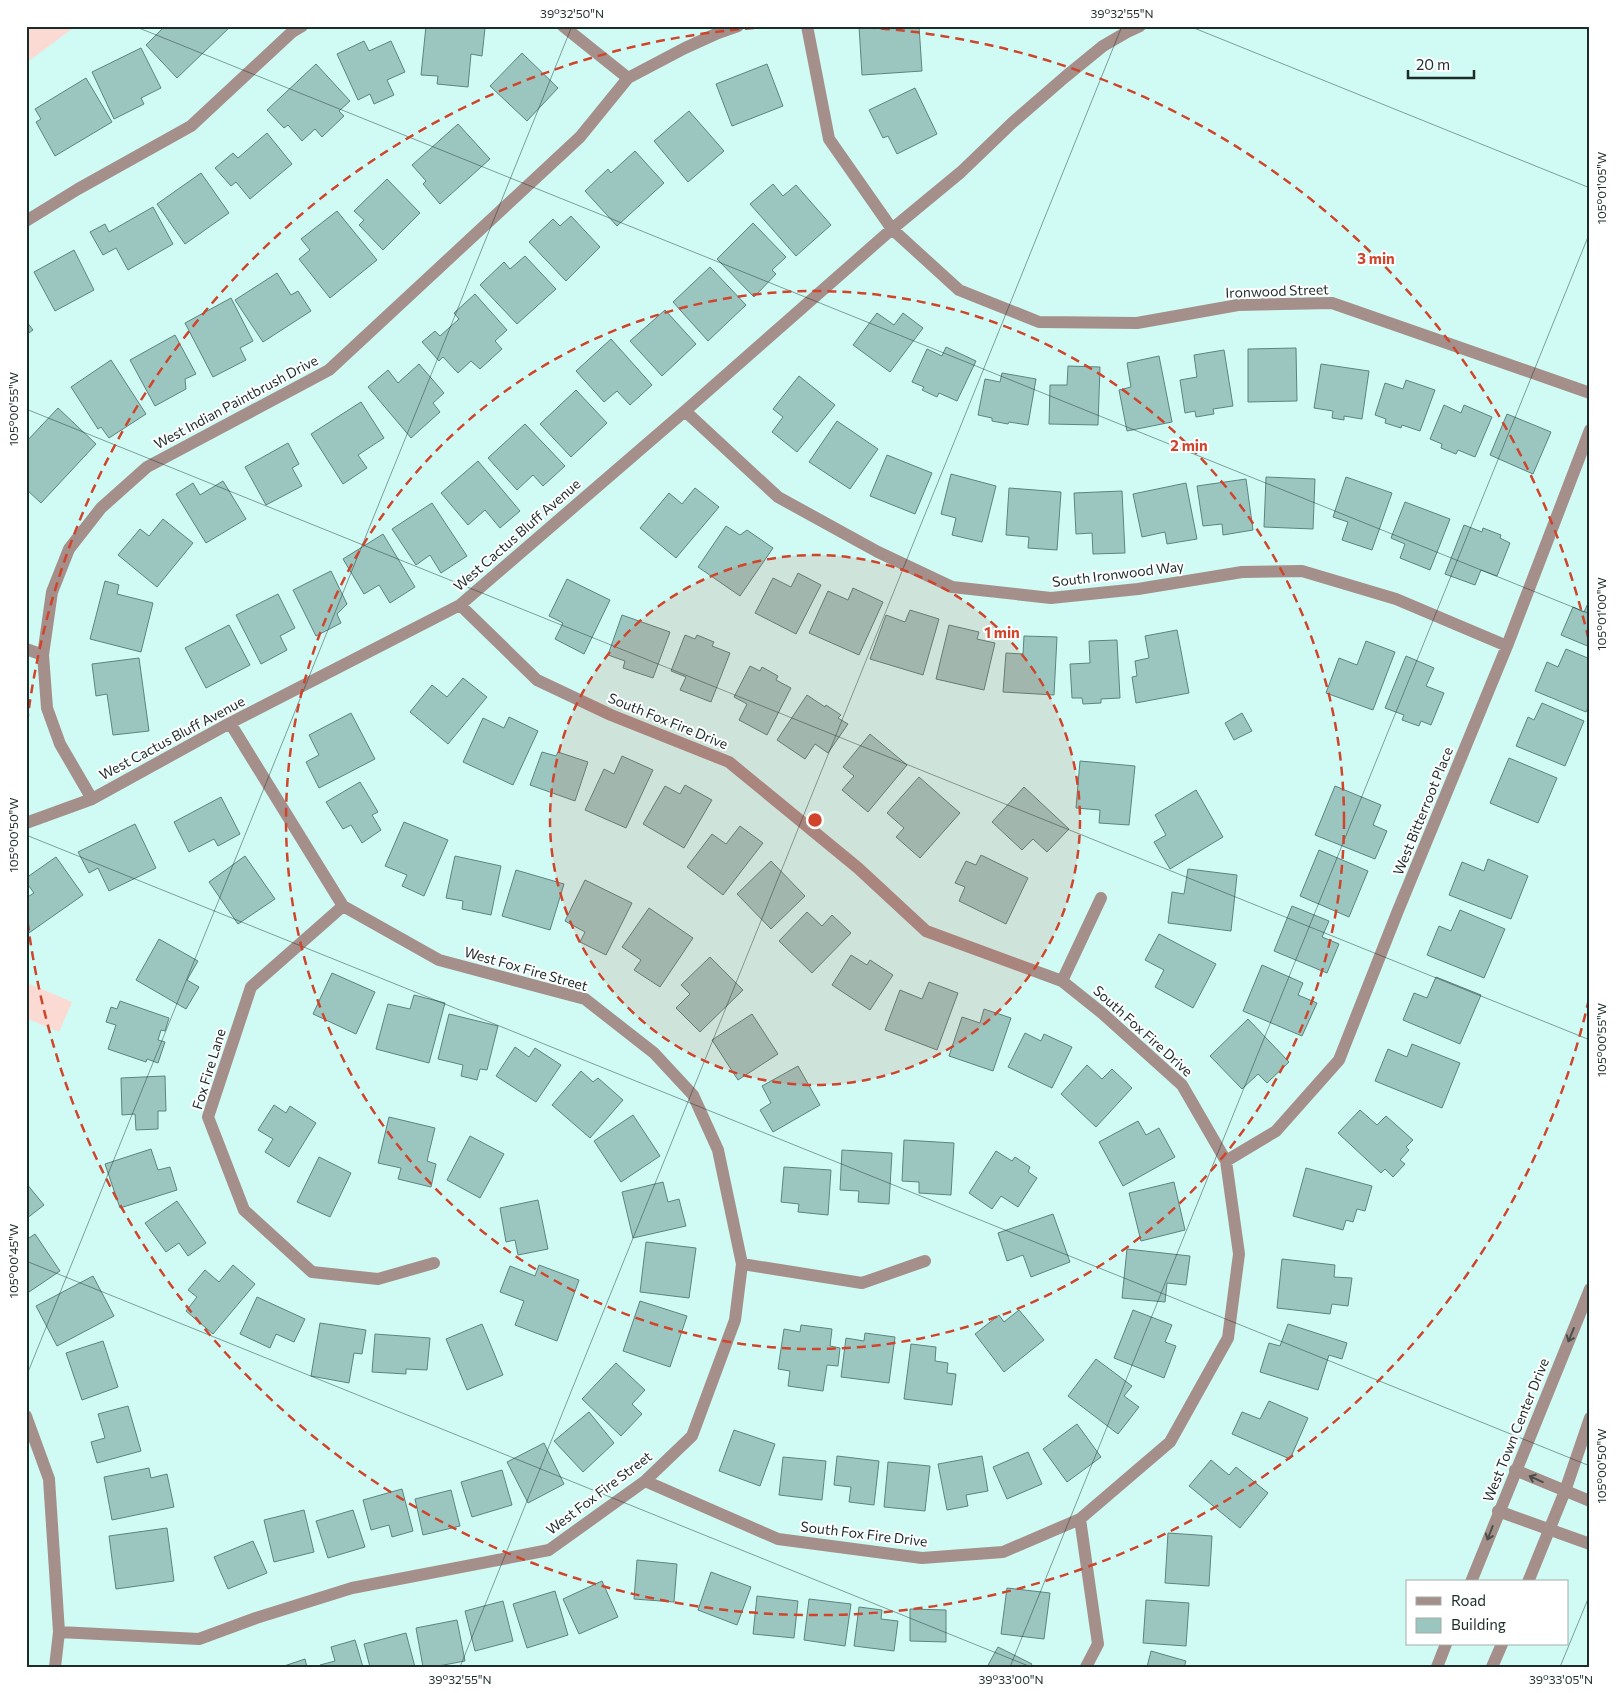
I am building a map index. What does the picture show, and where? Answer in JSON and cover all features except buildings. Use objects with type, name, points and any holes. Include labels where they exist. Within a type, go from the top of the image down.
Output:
[{"type":"street","points":[[26,221],[78,189],[191,126],[292,32],[302,26]]},
{"type":"street","points":[[563,26],[628,78]]},
{"type":"street","name":"West Indian Paintbrush Drive","points":[[92,799],[60,744],[47,708],[43,655],[55,583],[69,548],[101,508],[147,468],[329,370],[580,137],[628,78],[685,48],[738,26]]},
{"type":"street","name":"Ironwood Street","points":[[807,26],[829,139],[892,229],[959,290],[1039,322],[1137,323],[1238,304],[1332,303],[1590,393]]},
{"type":"street","name":"West Cactus Bluff Avenue","points":[[26,823],[92,799],[230,723],[460,604],[685,411],[892,229],[961,172],[1012,123],[1103,46],[1140,26]]},
{"type":"street","name":"South Ironwood Way","points":[[685,411],[778,497],[878,552],[952,587],[1050,598],[1138,589],[1242,572],[1302,571],[1396,599],[1507,646]]},
{"type":"street","name":"West Bitterroot Place","points":[[1226,1161],[1276,1131],[1339,1060],[1397,913],[1507,646],[1590,430]]},
{"type":"street","name":"South Fox Fire Drive","points":[[460,604],[537,680],[611,715],[729,762],[858,868],[926,931],[1062,981],[1102,1013],[1182,1085],[1226,1161],[1238,1254],[1228,1338],[1170,1442],[1080,1519],[1004,1552],[922,1558],[778,1539],[645,1481]]},
{"type":"street","points":[[26,650],[43,655]]},
{"type":"street","name":"West Fox Fire Street","points":[[59,1632],[198,1639],[256,1618],[352,1588],[548,1550],[645,1481],[692,1436],[734,1320],[742,1264],[718,1150],[693,1095],[654,1053],[585,999],[439,960],[342,906],[230,723]]},
{"type":"street","points":[[1062,981],[1101,898]]},
{"type":"street","name":"Fox Fire Lane","points":[[342,906],[251,987],[208,1118],[244,1210],[312,1272],[378,1279],[434,1262]]},
{"type":"street","points":[[742,1264],[862,1283],[925,1261]]},
{"type":"street","name":"West Town Center Drive","points":[[1472,1580],[1498,1511],[1590,1290]]},
{"type":"street","points":[[26,1416],[50,1479],[59,1632],[55,1667]]},
{"type":"street","points":[[1529,1580],[1565,1492],[1590,1418]]},
{"type":"street","points":[[1515,1470],[1590,1501]]},
{"type":"street","points":[[1498,1511],[1590,1544]]},
{"type":"street","points":[[1080,1519],[1098,1644],[1086,1667]]},
{"type":"street","points":[[1437,1667],[1445,1646]]},
{"type":"street","points":[[1492,1667],[1501,1646]]},
{"type":"shaded area","points":[[26,26],[76,26],[26,63]]},
{"type":"shaded area","points":[[30,984],[72,1002],[59,1032],[26,1018],[26,993]]}]
